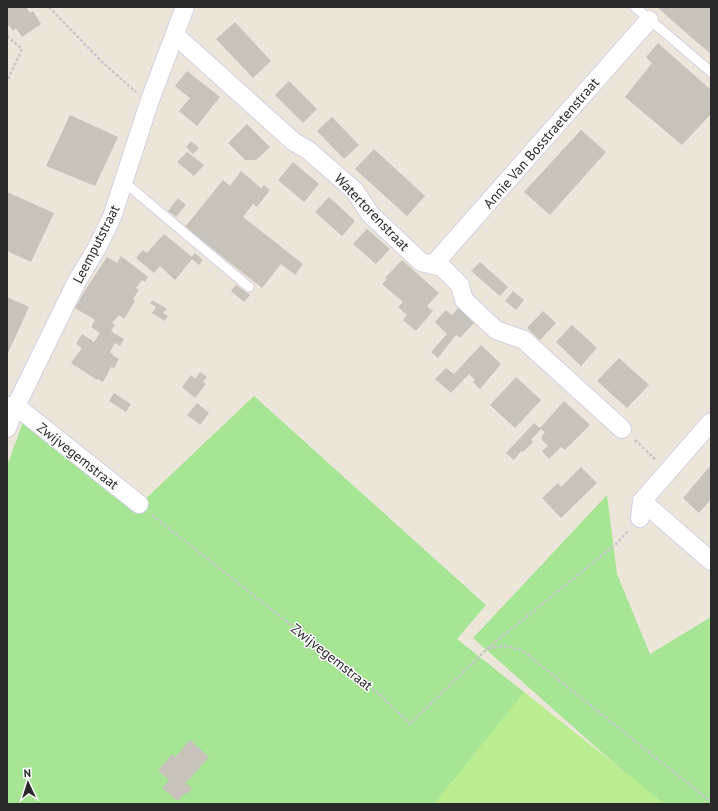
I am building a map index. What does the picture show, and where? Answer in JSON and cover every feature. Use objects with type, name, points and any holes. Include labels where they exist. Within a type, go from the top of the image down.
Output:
[{"type":"street","name":"Leemputstraat","points":[[7,428],[11,406],[77,281],[97,248],[112,217],[150,100],[185,7]]},
{"type":"street","name":"Annie Van Bosstraetenstraat","points":[[433,265],[649,20]]},
{"type":"street","name":"Watertorenstraat","points":[[175,35],[294,142],[308,150],[355,191],[370,214],[421,262],[442,267],[460,284],[464,300],[496,330],[524,340],[622,429]]},
{"type":"street","name":"Zwijvegemstraat","points":[[11,406],[139,504]]},
{"type":"street","points":[[711,422],[641,509],[711,561]]},
{"type":"lane","points":[[635,7],[711,72]]},
{"type":"lane","points":[[124,182],[249,286]]},
{"type":"path","points":[[49,7],[101,61],[136,92],[150,100]]},
{"type":"path","points":[[7,36],[22,49],[7,81]]},
{"type":"path","points":[[622,429],[661,464]]},
{"type":"path","name":"Zwijvegemstraat","points":[[139,504],[381,696],[410,724],[488,648],[616,544],[641,509]]},
{"type":"path","points":[[488,648],[506,646],[523,651],[711,802]]},
{"type":"green space","points":[[254,396],[486,605],[457,639],[524,692],[640,804],[7,804],[7,466],[27,411],[139,505]]},
{"type":"green space","points":[[607,495],[617,574],[650,654],[711,617],[711,804],[660,804],[473,638]]},
{"type":"green space","points":[[524,692],[665,804],[434,804]]},
{"type":"building","points":[[7,7],[26,7],[30,13],[33,11],[41,24],[22,37],[16,28],[13,31],[7,23]]},
{"type":"building","points":[[657,7],[711,7],[711,54],[692,38]]},
{"type":"building","points":[[235,22],[271,61],[253,78],[216,39]]},
{"type":"building","points":[[658,43],[711,90],[711,114],[682,145],[625,97],[652,63],[646,57]]},
{"type":"building","points":[[187,71],[220,97],[197,126],[179,111],[190,98],[175,86]]},
{"type":"building","points":[[289,81],[317,109],[303,123],[275,95]]},
{"type":"building","points":[[70,115],[118,137],[95,186],[46,166]]},
{"type":"building","points":[[332,117],[359,145],[344,159],[317,131]]},
{"type":"building","points":[[247,124],[270,147],[256,160],[245,160],[228,143]]},
{"type":"building","points":[[581,130],[606,152],[550,215],[524,192]]},
{"type":"building","points":[[191,141],[199,148],[193,154],[186,147]]},
{"type":"building","points":[[374,149],[425,196],[407,216],[355,169]]},
{"type":"building","points":[[187,152],[204,165],[194,176],[177,162]]},
{"type":"building","points":[[293,162],[319,184],[304,202],[278,180]]},
{"type":"building","points":[[241,171],[261,188],[264,185],[270,190],[257,207],[253,204],[243,217],[303,264],[295,275],[281,264],[262,288],[185,227],[223,180],[230,186]]},
{"type":"building","points":[[7,192],[54,213],[31,262],[7,251]]},
{"type":"building","points":[[329,197],[355,221],[342,236],[315,212]]},
{"type":"building","points":[[178,198],[186,205],[176,217],[168,211]]},
{"type":"building","points":[[367,229],[390,249],[376,264],[353,244]]},
{"type":"building","points":[[164,234],[192,257],[195,253],[203,260],[199,265],[192,259],[175,280],[160,266],[154,273],[136,258],[143,250],[147,253]]},
{"type":"building","points":[[121,256],[148,277],[145,282],[142,280],[136,288],[139,290],[133,299],[135,301],[124,319],[119,315],[112,323],[115,325],[111,331],[124,339],[120,346],[115,343],[110,352],[119,359],[114,368],[111,367],[103,382],[98,379],[97,380],[71,363],[82,348],[76,344],[82,334],[94,342],[100,333],[91,327],[95,320],[75,308],[107,257],[117,263]]},
{"type":"building","points":[[402,260],[439,293],[427,306],[433,311],[416,331],[403,320],[407,315],[398,307],[403,302],[382,284],[387,279],[385,278]]},
{"type":"building","points":[[480,262],[508,287],[500,296],[471,271]]},
{"type":"building","points":[[236,285],[250,295],[244,302],[231,291]]},
{"type":"building","points":[[513,291],[524,300],[516,310],[505,301]]},
{"type":"building","points":[[7,297],[29,307],[7,355]]},
{"type":"building","points":[[152,300],[167,309],[163,313],[168,316],[165,321],[152,313],[156,307],[150,303]]},
{"type":"building","points":[[458,308],[475,322],[460,338],[456,335],[438,358],[431,352],[447,334],[435,322],[446,310],[452,315]]},
{"type":"building","points":[[543,311],[556,323],[540,340],[527,328]]},
{"type":"building","points":[[572,325],[597,348],[581,366],[556,342]]},
{"type":"building","points":[[481,345],[501,364],[480,389],[473,382],[475,380],[469,374],[451,393],[435,379],[446,368],[454,374]]},
{"type":"building","points":[[619,358],[649,385],[627,408],[597,381]]},
{"type":"building","points":[[200,372],[207,377],[203,382],[206,384],[195,398],[182,387],[191,375],[195,379]]},
{"type":"building","points":[[516,377],[541,400],[515,428],[490,405]]},
{"type":"building","points":[[114,393],[131,404],[126,412],[109,401]]},
{"type":"building","points":[[564,401],[590,425],[565,450],[561,447],[549,459],[542,451],[548,446],[542,440],[542,436],[545,432],[541,429],[531,440],[533,442],[523,452],[521,451],[514,460],[506,453],[534,423],[540,428]]},
{"type":"building","points":[[197,403],[209,413],[200,425],[187,415]]},
{"type":"building","points":[[711,465],[711,499],[699,513],[683,498]]},
{"type":"building","points":[[581,467],[597,483],[561,518],[542,498],[558,483],[561,487]]},
{"type":"building","points":[[190,740],[209,757],[186,783],[192,788],[187,795],[185,793],[178,801],[162,788],[169,780],[158,771],[172,754],[175,757]]}]
